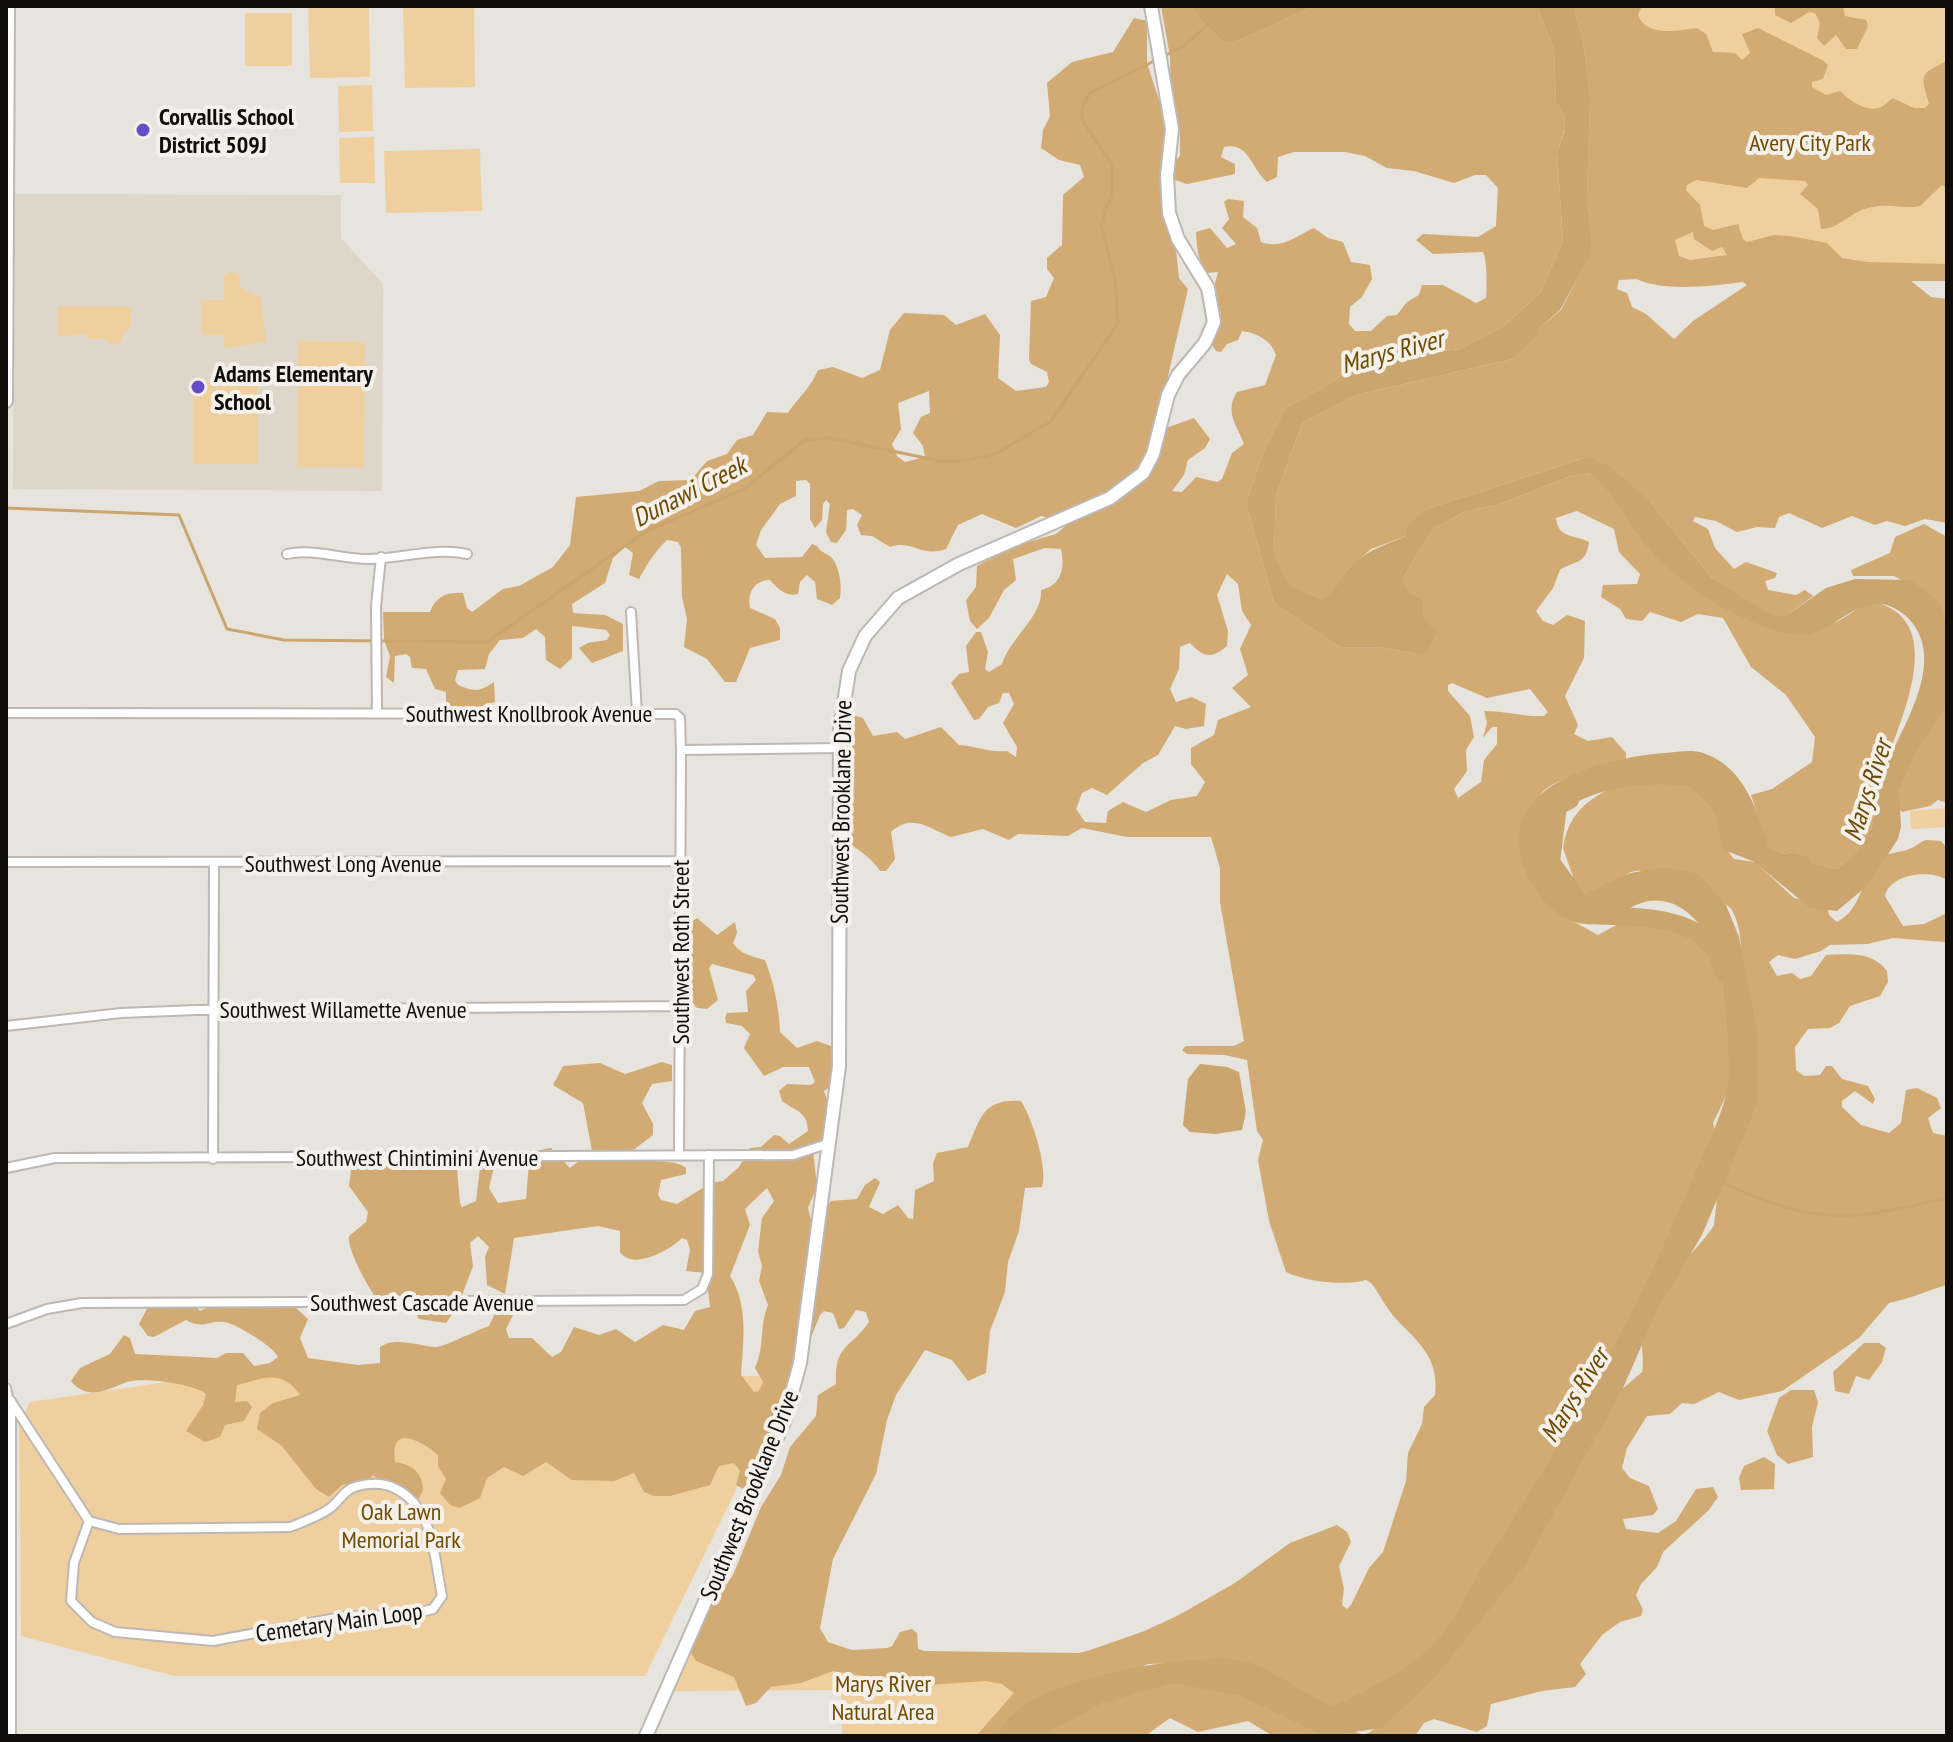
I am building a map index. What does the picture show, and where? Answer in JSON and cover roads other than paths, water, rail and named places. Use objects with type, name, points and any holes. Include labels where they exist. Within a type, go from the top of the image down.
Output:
[{"type":"street","points":[[6,401],[8,6]]},
{"type":"street","name":"Southwest Brooklane Drive","points":[[646,1736],[792,1398],[804,1341],[839,1066],[839,748],[844,689],[858,648],[879,617],[917,585],[1110,498],[1131,484],[1143,473],[1153,454],[1165,402],[1178,375],[1205,343],[1214,322],[1212,299],[1178,239],[1169,213],[1167,176],[1171,120],[1151,6]]},
{"type":"street","points":[[287,554],[381,557],[442,551],[467,554]]},
{"type":"street","name":"Southwest Knollbrook Avenue","points":[[377,713],[376,606],[381,557]]},
{"type":"street","points":[[631,612],[637,713]]},
{"type":"street","name":"Southwest Knollbrook Avenue","points":[[6,713],[637,713],[678,716],[681,750],[839,748]]},
{"type":"street","name":"Southwest Roth Street","points":[[679,1155],[681,750]]},
{"type":"street","name":"Southwest Long Avenue","points":[[6,862],[680,861]]},
{"type":"street","points":[[213,1159],[214,863]]},
{"type":"street","name":"Southwest Willamette Avenue","points":[[6,1026],[121,1013],[214,1010],[680,1006]]},
{"type":"street","name":"Southwest Chintimini Avenue","points":[[6,1168],[55,1158],[793,1155],[827,1144]]},
{"type":"street","name":"Southwest Cascade Avenue","points":[[6,1324],[47,1309],[82,1303],[684,1300],[702,1289],[708,1274],[709,1155]]},
{"type":"street","points":[[6,1388],[10,1400],[89,1521]]},
{"type":"street","points":[[10,1400],[11,1736]]},
{"type":"street","name":"Cemetary Main Loop","points":[[365,1484],[387,1485],[411,1495],[425,1515],[442,1596],[433,1609],[409,1615],[347,1616],[213,1641],[115,1632],[92,1622],[71,1601],[74,1563],[89,1521],[119,1529],[290,1527],[331,1508],[349,1489],[365,1484]]},
{"type":"street","points":[[6,1593],[11,1583]]},
{"type":"waterway","name":"Dunawi Creek","points":[[1164,56],[1184,46],[1207,25]]},
{"type":"waterway","name":"Dunawi Creek","points":[[6,508],[179,515],[227,629],[284,640],[487,642],[645,532],[744,489],[805,440],[830,438],[940,461],[970,460],[997,453],[1051,421],[1118,323],[1115,280],[1101,225],[1112,192],[1112,165],[1082,120],[1082,107],[1090,93],[1158,59]]},
{"type":"waterway","name":"Marys River","points":[[1688,772],[1723,806],[1731,843],[1757,853]]},
{"type":"waterway","name":"Marys River","points":[[1570,800],[1558,806],[1551,862],[1589,915],[1651,918],[1689,929],[1705,939],[1717,954],[1725,975]]},
{"type":"waterway","points":[[1723,1183],[1784,1207],[1834,1215],[1858,1215],[1947,1198]]},
{"type":"place","name":"Corvallis School District 509J","points":[[143,130]]},
{"type":"place","name":"Adams Elementary School","points":[[198,387]]},
{"type":"park label","name":"Avery City Park","points":[[1810,142]]},
{"type":"park label","name":"Oak Lawn Memorial Park","points":[[401,1525]]},
{"type":"park label","name":"Marys River Natural Area","points":[[883,1697]]}]
